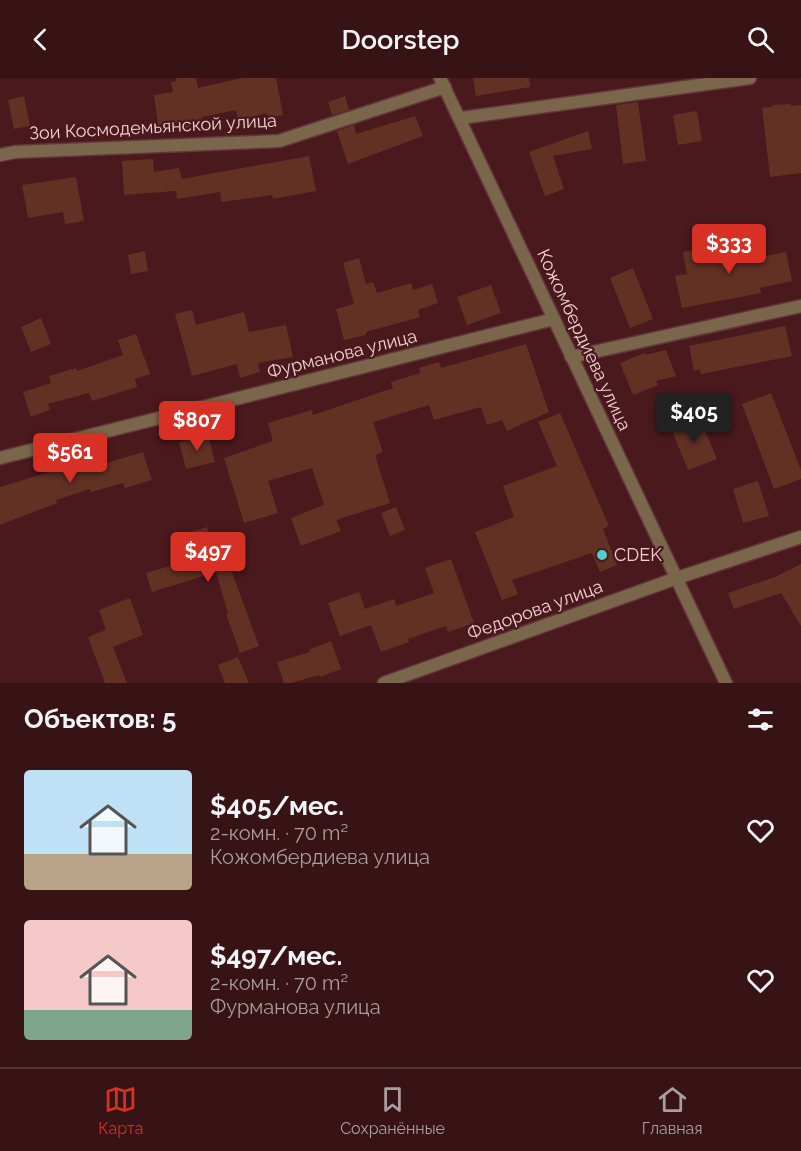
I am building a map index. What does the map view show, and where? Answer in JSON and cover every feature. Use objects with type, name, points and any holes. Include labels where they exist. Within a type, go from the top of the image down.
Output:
[{"type":"street","points":[[461,118],[750,78]]},
{"type":"street","name":"Кожомбердиева улица","points":[[442,83],[461,118],[571,357],[726,683]]},
{"type":"street","name":"Зои Космодемьянской улица","points":[[0,155],[15,152],[279,141],[442,83]]},
{"type":"street","points":[[571,357],[801,306]]},
{"type":"street","name":"Фурманова улица","points":[[0,459],[554,319]]},
{"type":"street","name":"Федорова улица","points":[[384,683],[677,578],[801,537]]},
{"type":"building","points":[[176,78],[196,78],[198,88],[242,78],[276,78],[283,115],[268,118],[267,113],[238,120],[236,110],[202,117],[203,128],[178,131],[177,123],[158,125],[154,95],[173,92],[171,82],[177,81]]},
{"type":"building","points":[[473,78],[529,78],[530,87],[476,96]]},
{"type":"building","points":[[24,96],[30,126],[14,129],[8,100]]},
{"type":"building","points":[[345,96],[349,110],[332,115],[328,102]]},
{"type":"building","points":[[638,102],[646,161],[623,164],[616,105]]},
{"type":"building","points":[[791,104],[791,106],[801,105],[801,173],[770,177],[762,108]]},
{"type":"building","points":[[697,111],[702,141],[678,145],[673,115]]},
{"type":"building","points":[[415,116],[423,136],[348,164],[337,131],[354,125],[356,134]]},
{"type":"building","points":[[588,131],[592,149],[553,156],[564,189],[545,196],[529,152]]},
{"type":"building","points":[[309,156],[316,191],[273,199],[272,195],[221,202],[220,192],[177,199],[176,191],[124,195],[122,161],[153,159],[154,172],[179,168],[182,179]]},
{"type":"building","points":[[76,177],[84,221],[65,224],[63,212],[28,218],[22,185]]},
{"type":"building","points":[[752,245],[755,258],[786,252],[792,281],[760,288],[761,293],[682,308],[675,276],[687,274],[683,252],[700,249],[700,253]]},
{"type":"building","points":[[145,251],[148,271],[131,274],[128,255]]},
{"type":"building","points":[[359,258],[366,284],[373,282],[377,293],[411,283],[413,290],[432,284],[438,303],[418,310],[420,317],[344,340],[336,309],[354,304],[343,263]]},
{"type":"building","points":[[633,268],[653,319],[630,328],[610,278]]},
{"type":"building","points":[[491,285],[501,313],[467,325],[457,297]]},
{"type":"building","points":[[192,310],[196,325],[244,312],[249,332],[286,325],[293,357],[258,363],[260,372],[240,378],[237,364],[192,376],[175,314]]},
{"type":"building","points":[[41,318],[51,344],[31,352],[21,327]]},
{"type":"building","points":[[785,326],[792,356],[701,374],[700,369],[694,371],[689,346]]},
{"type":"building","points":[[136,334],[150,374],[135,379],[137,387],[92,401],[89,393],[48,404],[50,410],[31,417],[23,392],[51,383],[49,376],[76,368],[77,371],[123,355],[118,340]]},
{"type":"building","points":[[526,344],[549,412],[507,431],[502,420],[487,425],[481,407],[434,420],[429,405],[373,422],[383,452],[375,455],[390,503],[336,520],[341,531],[301,546],[291,518],[324,505],[312,468],[268,481],[278,513],[244,523],[224,458],[273,441],[268,423],[312,410],[313,415],[393,388],[391,382],[420,373],[419,368],[439,362],[441,368]]},
{"type":"building","points":[[666,350],[676,376],[656,381],[658,385],[633,395],[620,363],[644,353],[645,355]]},
{"type":"building","points":[[771,393],[801,470],[801,479],[774,489],[742,404]]},
{"type":"building","points":[[560,413],[609,526],[603,529],[617,565],[600,572],[592,553],[512,580],[518,594],[502,600],[475,532],[514,517],[503,486],[557,466],[538,422]]},
{"type":"building","points":[[699,417],[717,459],[688,470],[671,428]]},
{"type":"building","points":[[208,435],[215,462],[186,469],[179,442]]},
{"type":"building","points":[[143,452],[152,480],[125,488],[123,483],[91,492],[90,489],[56,500],[57,503],[0,525],[0,487],[98,457],[100,465]]},
{"type":"building","points":[[758,481],[769,516],[743,523],[733,489]]},
{"type":"building","points":[[396,507],[405,530],[390,536],[381,513]]},
{"type":"building","points":[[207,527],[220,570],[230,567],[259,646],[240,653],[226,614],[228,613],[216,572],[152,592],[146,573],[187,561],[179,536]]},
{"type":"building","points":[[451,559],[474,623],[448,632],[446,626],[408,639],[409,642],[381,652],[371,625],[340,636],[328,603],[359,592],[365,609],[394,599],[396,606],[434,593],[425,568]]},
{"type":"building","points":[[801,564],[801,626],[781,593],[734,609],[728,593],[775,577]]},
{"type":"building","points":[[130,598],[143,635],[113,647],[127,683],[105,683],[88,637],[106,630],[99,610]]},
{"type":"building","points":[[331,641],[341,669],[320,677],[319,675],[284,683],[277,662],[310,652],[309,650]]},
{"type":"building","points":[[238,657],[249,683],[225,683],[218,665]]},
{"type":"place","name":"CDEK","points":[[602,555]]}]
